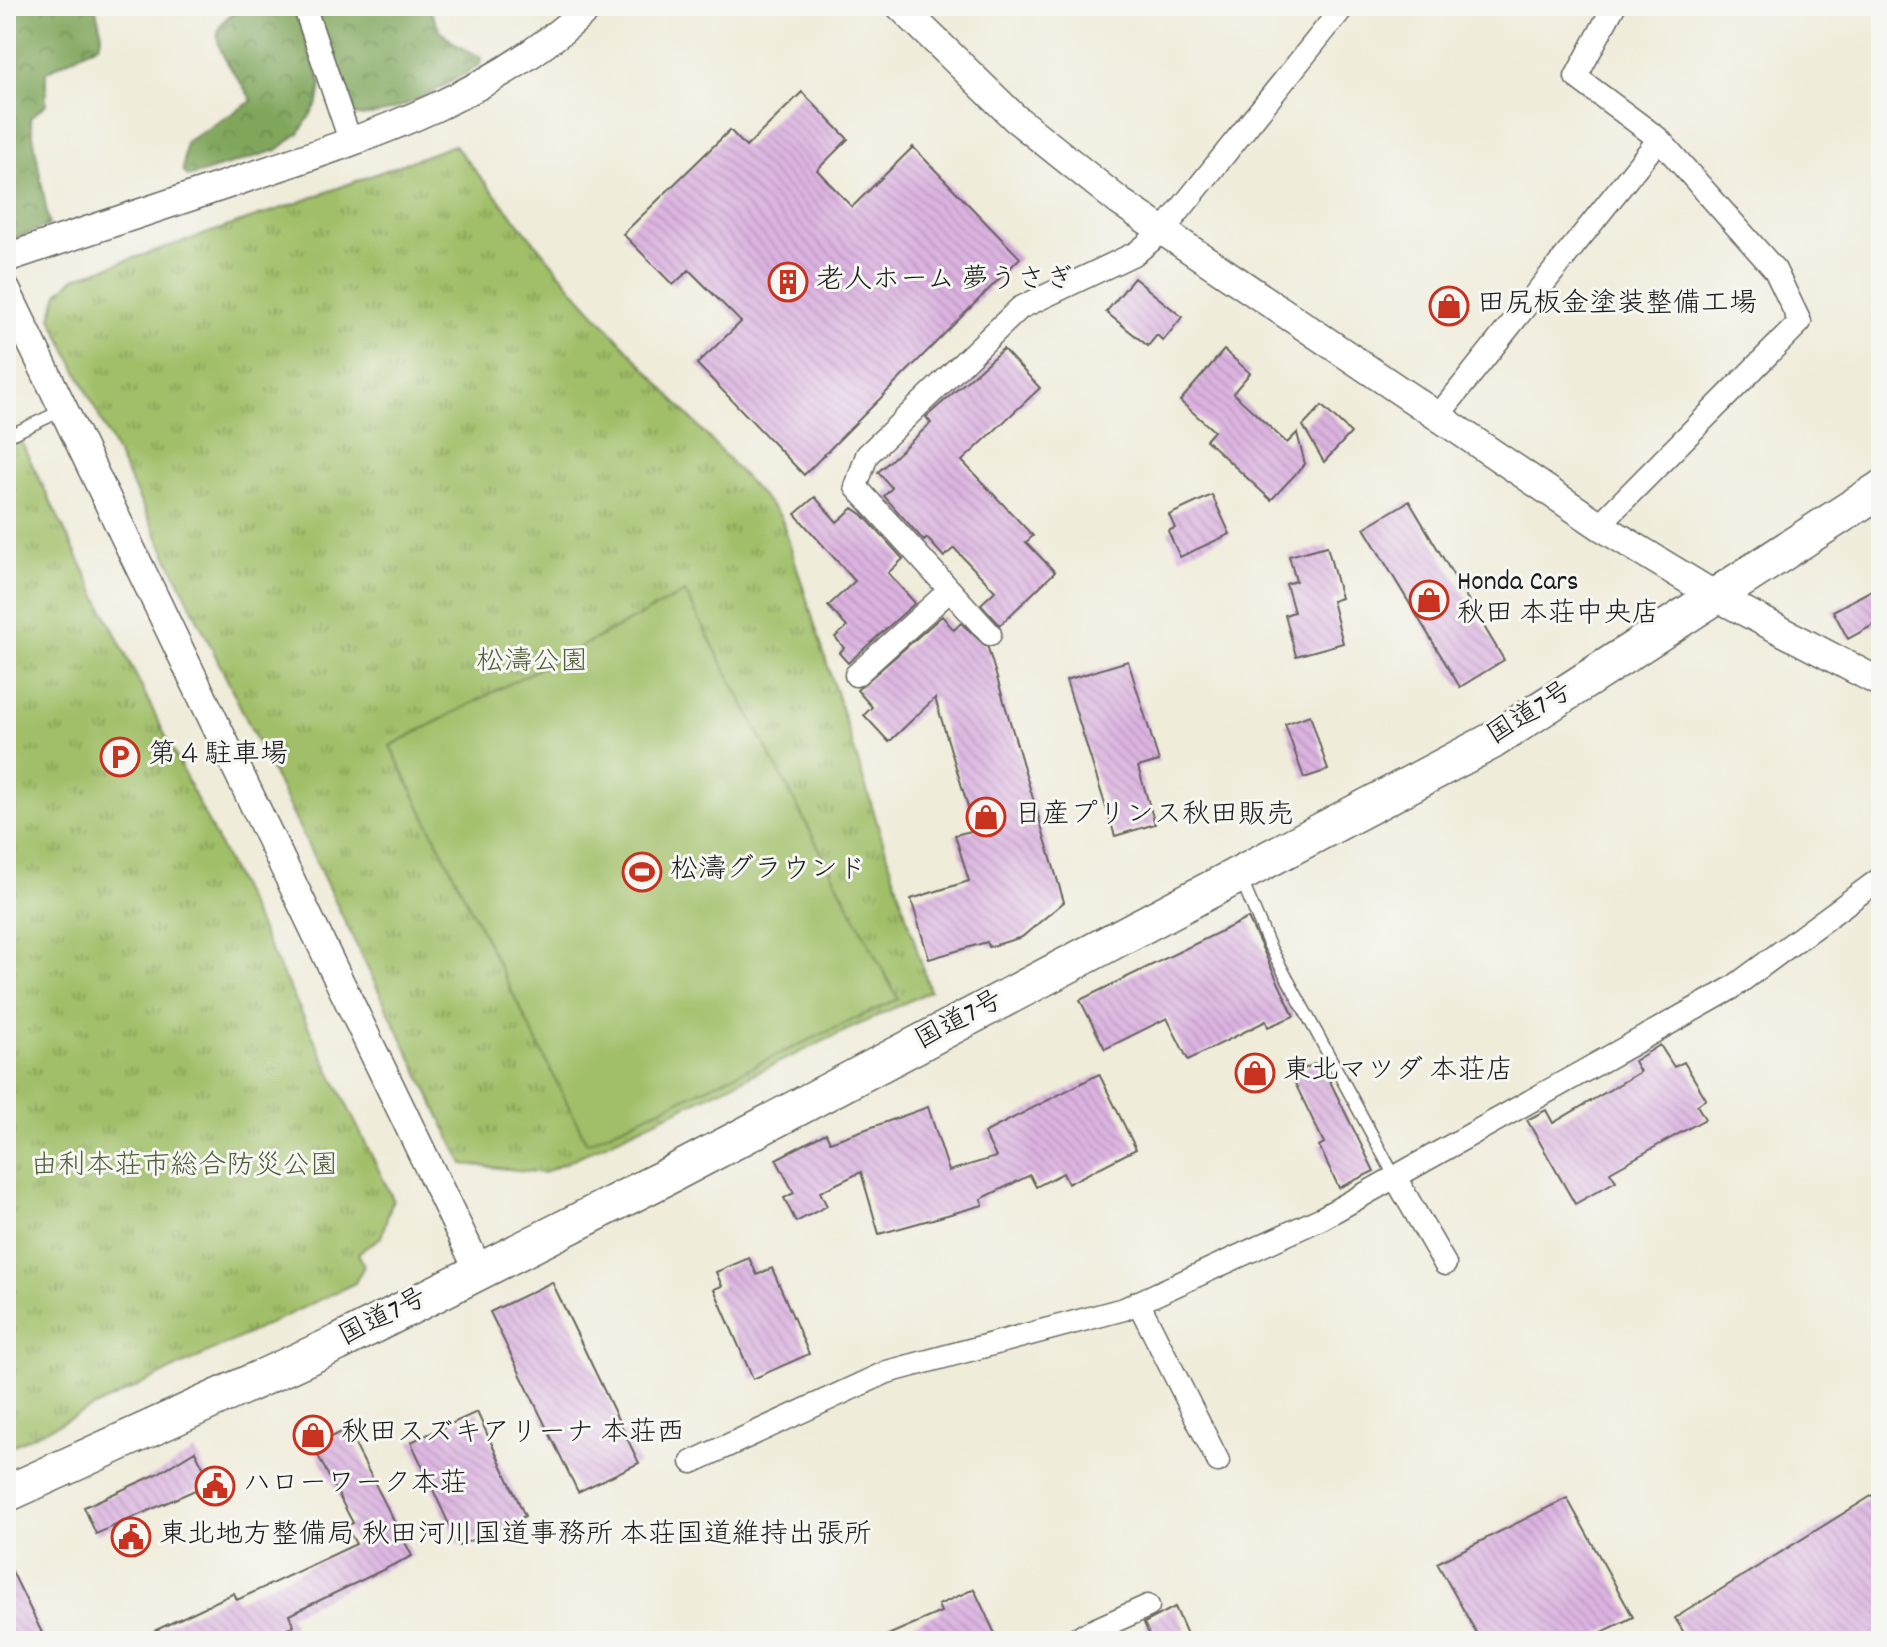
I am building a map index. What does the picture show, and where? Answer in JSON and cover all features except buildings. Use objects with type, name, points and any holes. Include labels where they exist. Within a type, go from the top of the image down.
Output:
[{"type":"highway","name":"国道7号","points":[[6,1494],[338,1343],[670,1175],[1492,741],[1881,489]]},
{"type":"street","points":[[304,6],[351,143]]},
{"type":"street","points":[[6,258],[351,143],[446,105],[514,65],[568,27],[590,6]]},
{"type":"street","points":[[900,6],[1015,118],[1120,202],[1599,525],[1717,597],[1881,683]]},
{"type":"street","points":[[990,634],[856,487],[867,455],[1020,308],[1136,253],[1163,231],[1344,6]]},
{"type":"street","points":[[1599,525],[1800,322],[1775,270],[1659,139],[1576,77],[1614,6]]},
{"type":"street","points":[[1438,416],[1659,139]]},
{"type":"street","points":[[6,290],[479,1271]]},
{"type":"street","points":[[856,675],[950,590]]},
{"type":"street","points":[[692,1462],[887,1372],[1138,1302],[1322,1218],[1732,988],[1881,878]]},
{"type":"street","points":[[1395,1177],[1445,1264]]},
{"type":"street","points":[[1138,1302],[1218,1461]]},
{"type":"street","points":[[1070,1641],[1148,1606]]},
{"type":"lane","points":[[6,437],[64,409]]},
{"type":"lane","points":[[1239,874],[1269,945],[1395,1177]]},
{"type":"green space","points":[[6,6],[95,6],[102,34],[99,44],[46,72],[46,104],[30,118],[49,225],[6,242]]},
{"type":"green space","points":[[248,6],[293,6],[321,84],[318,103],[299,133],[277,150],[188,177],[183,170],[186,142],[252,101],[220,49],[218,37],[220,26],[230,15]]},
{"type":"green space","points":[[315,6],[429,6],[443,33],[455,44],[481,57],[480,65],[401,107],[368,115],[353,115]]},
{"type":"green space","name":"松濤公園","points":[[454,145],[580,297],[781,517],[930,991],[544,1173],[463,1164],[51,318],[58,293],[75,278],[300,202]]},
{"type":"green space","name":"由利本荘市総合防災公園","points":[[6,411],[393,1199],[381,1237],[358,1253],[364,1266],[355,1283],[6,1449]]},
{"type":"green space","name":"松濤グラウンド","points":[[685,592],[898,999],[587,1143],[390,746]]},
{"type":"place","name":"老人ホーム 夢うさぎ","points":[[788,282]]},
{"type":"place","name":"田尻板金塗装整備工場","points":[[1449,306]]},
{"type":"place","name":"Honda Cars 秋田 本荘中央店","points":[[1429,600]]},
{"type":"place","name":"第４駐車場","points":[[120,757]]},
{"type":"place","name":"日産プリンス秋田販売","points":[[986,817]]},
{"type":"place","name":"松濤グラウンド","points":[[642,872]]},
{"type":"place","name":"東北マツダ 本荘店","points":[[1255,1073]]},
{"type":"place","name":"秋田スズキアリーナ 本荘西","points":[[313,1435]]},
{"type":"place","name":"ハローワーク本荘","points":[[215,1486]]},
{"type":"place","name":"東北地方整備局 秋田河川国道事務所 本荘国道維持出張所","points":[[131,1537]]}]
